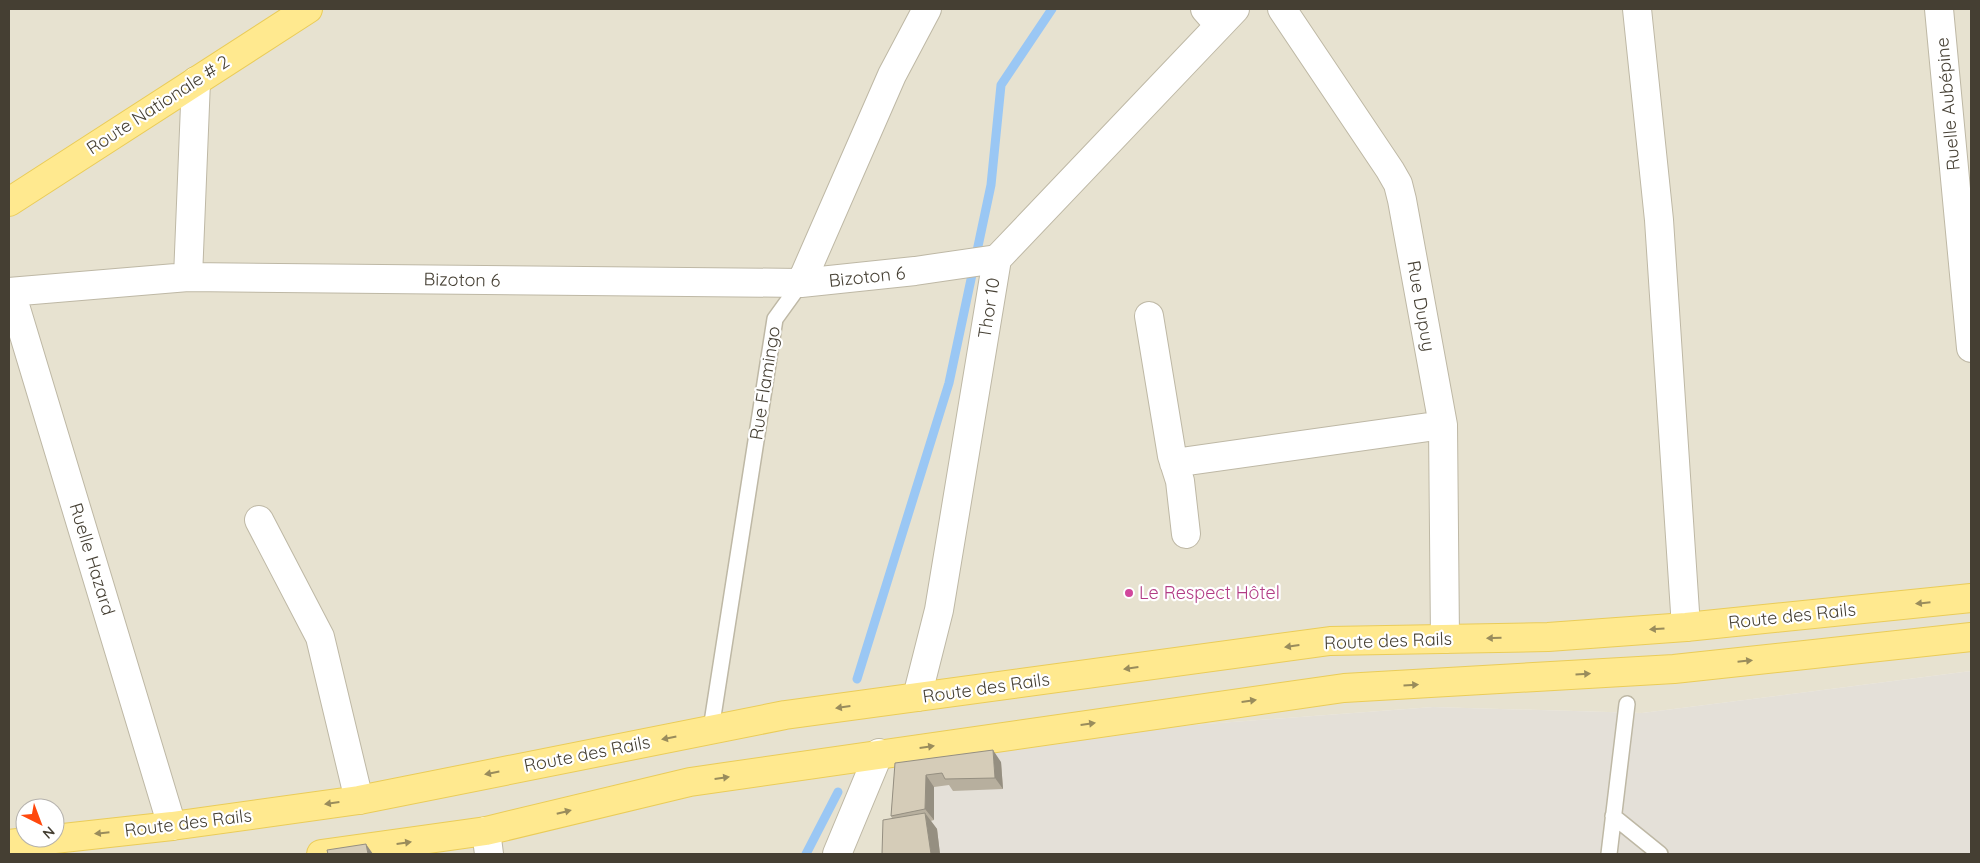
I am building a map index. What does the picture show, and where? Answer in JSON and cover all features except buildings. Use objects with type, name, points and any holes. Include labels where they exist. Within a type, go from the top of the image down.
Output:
[{"type":"main road","name":"Route Nationale # 2","points":[[9,202],[308,9]]},
{"type":"main road","name":"Route des Rails","points":[[9,844],[172,826],[359,800],[785,715],[1330,641],[1548,637],[1686,627],[1971,598]]},
{"type":"main road","points":[[321,854],[488,843],[690,782],[795,768],[879,753],[1344,688],[1674,669],[1971,637]]},
{"type":"street","name":"Rue Flamingo","points":[[801,284],[892,75],[927,9]]},
{"type":"street","name":"Rue Dupuy","points":[[1282,9],[1398,184],[1443,426],[1445,640]]},
{"type":"street","points":[[1637,9],[1659,220],[1686,627]]},
{"type":"street","name":"Ruelle Aubépine","points":[[1939,9],[1971,348]]},
{"type":"street","name":"Thor 10","points":[[904,699],[939,610],[997,258],[1220,14]]},
{"type":"street","points":[[188,277],[196,81]]},
{"type":"street","name":"Bizoton 6","points":[[10,292],[188,277],[801,284],[916,271],[997,258]]},
{"type":"street","name":"Ruelle Hazard","points":[[10,292],[172,826]]},
{"type":"street","points":[[1149,316],[1174,463],[1180,481],[1186,534]]},
{"type":"street","points":[[1174,463],[1443,426]]},
{"type":"street","points":[[259,520],[320,637],[359,800]]},
{"type":"street","points":[[837,854],[879,753]]},
{"type":"lane","name":"Rue Flamingo","points":[[711,729],[775,318],[801,284]]},
{"type":"lane","points":[[1609,854],[1627,704]]},
{"type":"lane","points":[[1613,816],[1660,854]]},
{"type":"shaded area","points":[[9,9],[1971,9],[1971,671],[1642,713],[1433,707],[898,747],[899,854],[9,854]]},
{"type":"shaded area","points":[[1971,671],[1971,854],[899,854],[897,747],[1433,707],[1642,713]]},
{"type":"waterway","points":[[857,679],[949,383],[991,185],[1001,85],[1052,9]]},
{"type":"waterway","points":[[806,854],[838,792]]},
{"type":"place","name":"Le Respect Hôtel","points":[[1129,593]]}]
